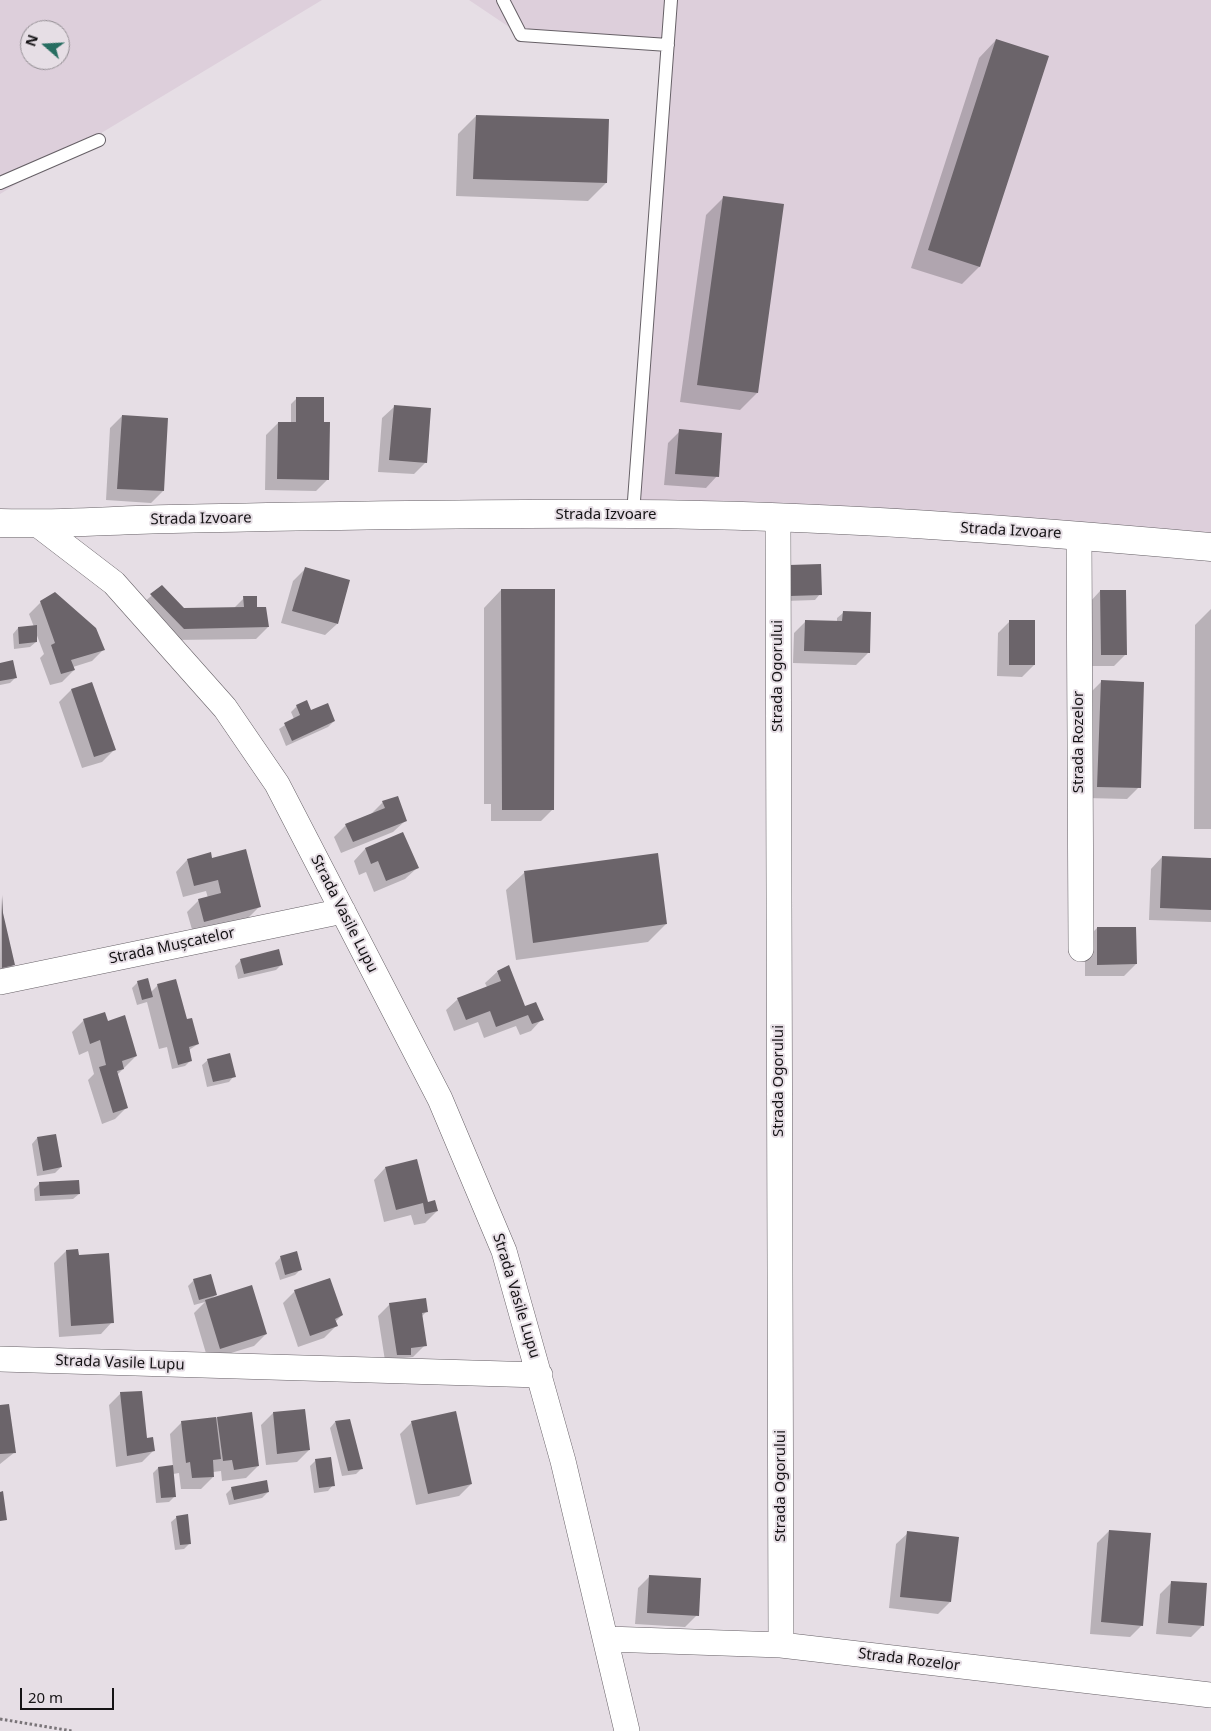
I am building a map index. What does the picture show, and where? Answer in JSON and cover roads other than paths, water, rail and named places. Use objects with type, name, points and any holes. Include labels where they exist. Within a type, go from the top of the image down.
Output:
[{"type":"main road","name":"Strada Izvoare","points":[[0,523],[37,524],[167,519],[633,514],[778,518],[1079,536],[1211,547]]},
{"type":"street","name":"Strada Ogorului","points":[[778,518],[781,1645]]},
{"type":"street","name":"Strada Vasile Lupu","points":[[37,524],[114,583],[225,708],[277,784],[444,1108],[504,1251],[540,1375],[607,1640],[627,1731]]},
{"type":"street","name":"Strada Rozelor","points":[[1079,536],[1081,949]]},
{"type":"street","name":"Strada Mușcatelor","points":[[0,982],[343,911]]},
{"type":"street","name":"Strada Vasile Lupu","points":[[0,1359],[540,1375]]},
{"type":"street","name":"Strada Rozelor","points":[[607,1640],[781,1645],[1211,1695]]},
{"type":"lane","points":[[503,0],[521,34],[668,45]]},
{"type":"lane","points":[[633,514],[671,0]]},
{"type":"lane","points":[[0,183],[99,140]]}]
